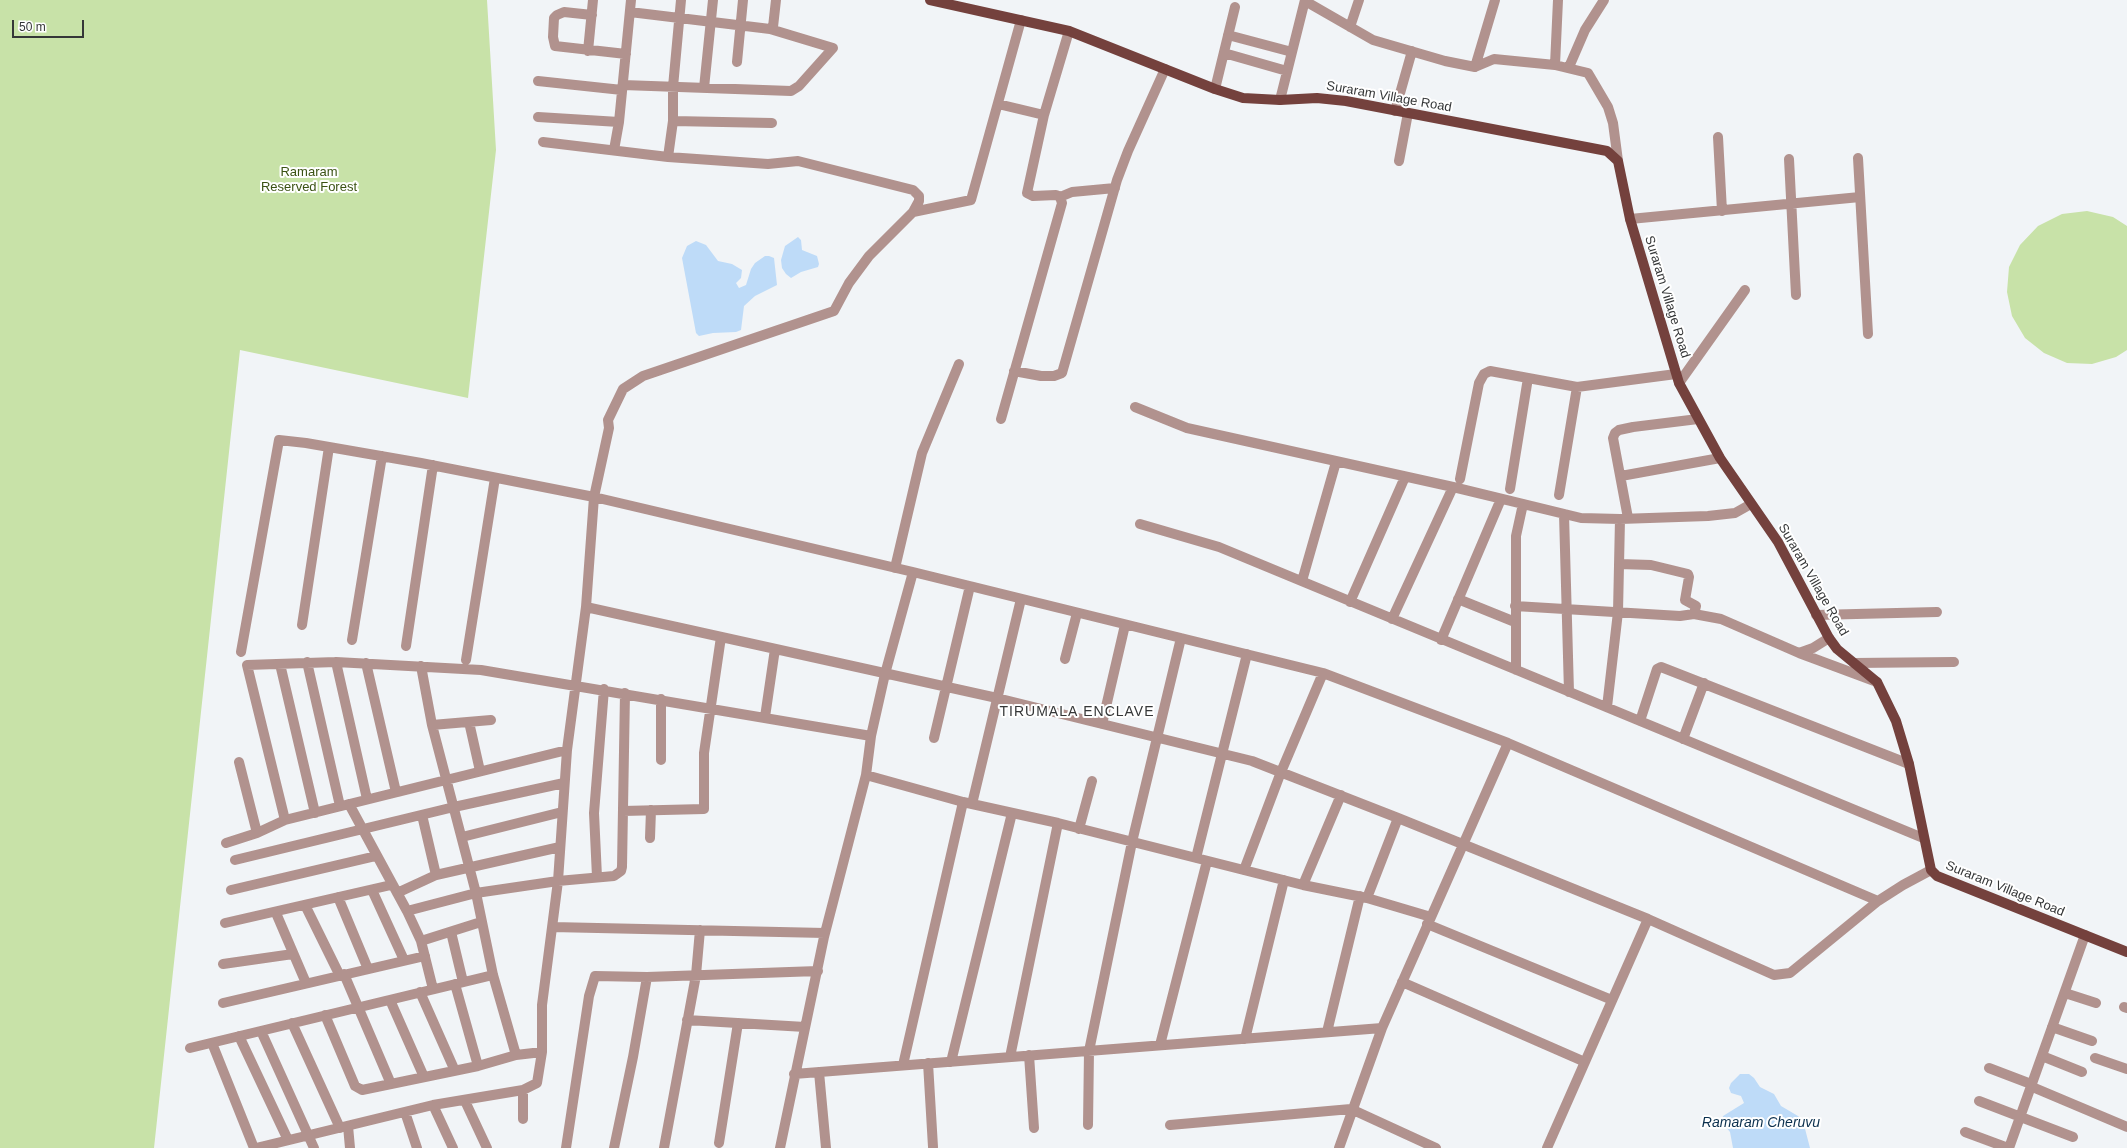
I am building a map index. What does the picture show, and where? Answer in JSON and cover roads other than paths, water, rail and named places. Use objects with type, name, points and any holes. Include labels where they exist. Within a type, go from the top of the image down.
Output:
[{"type":"main road","name":"Suraram Village Road","points":[[930,0],[1069,31],[1215,89],[1243,98],[1280,100],[1317,98],[1408,113],[1607,151],[1618,160],[1630,219],[1677,379],[1720,458],[1778,542],[1829,638],[1837,649],[1877,682],[1896,721],[1909,764],[1923,838],[1931,870],[1937,876],[2127,952]]},
{"type":"street","points":[[588,51],[593,0]]},
{"type":"street","points":[[614,150],[623,88],[631,0]]},
{"type":"street","points":[[668,157],[673,121],[673,87],[681,0]]},
{"type":"street","points":[[704,88],[713,0]]},
{"type":"street","points":[[737,62],[743,0]]},
{"type":"street","points":[[770,29],[773,27],[776,0]]},
{"type":"street","points":[[1280,100],[1305,0],[1373,40],[1445,61],[1475,67],[1494,59],[1555,65],[1588,73],[1608,107],[1613,123],[1618,160]]},
{"type":"street","points":[[1350,27],[1359,0]]},
{"type":"street","points":[[1475,67],[1495,0]]},
{"type":"street","points":[[1555,65],[1558,0]]},
{"type":"street","points":[[1568,67],[1585,30],[1604,0]]},
{"type":"street","points":[[1215,89],[1235,7]]},
{"type":"street","points":[[592,15],[564,12],[557,15],[554,18],[553,43],[556,46],[588,51],[626,54]]},
{"type":"street","points":[[538,81],[623,88],[673,87],[791,91],[798,86],[833,48],[770,29],[630,12]]},
{"type":"street","points":[[913,212],[971,200],[1021,20]]},
{"type":"street","points":[[1069,31],[1044,115],[1027,193],[1033,196],[1056,195],[1060,197],[1072,192],[1115,188]]},
{"type":"street","points":[[1228,35],[1292,52]]},
{"type":"street","points":[[1395,111],[1412,51]]},
{"type":"street","points":[[1224,53],[1287,71]]},
{"type":"street","points":[[1014,371],[1041,376],[1054,376],[1062,373],[1115,188],[1128,151],[1165,69]]},
{"type":"street","points":[[998,104],[1044,115]]},
{"type":"street","points":[[1399,161],[1408,113]]},
{"type":"street","points":[[538,117],[619,122]]},
{"type":"street","points":[[673,121],[772,123]]},
{"type":"street","points":[[1718,137],[1722,211]]},
{"type":"street","points":[[212,1043],[255,1148],[433,1105],[465,1101],[523,1090],[533,1087],[537,1083],[542,1052],[542,1005],[558,881],[567,750],[586,607],[594,497],[609,428],[608,420],[623,388],[643,376],[834,311],[849,284],[869,256],[913,212],[919,201],[919,196],[913,190],[798,161],[768,164],[668,157],[543,142]]},
{"type":"street","points":[[1858,158],[1868,334]]},
{"type":"street","points":[[1789,159],[1796,295]]},
{"type":"street","points":[[1001,419],[1062,203],[1060,197]]},
{"type":"street","points":[[1630,219],[1860,197]]},
{"type":"street","points":[[1460,479],[1479,383],[1484,374],[1490,371],[1577,387],[1677,379],[1745,290]]},
{"type":"street","points":[[894,568],[922,453],[959,364]]},
{"type":"street","points":[[1510,489],[1528,378]]},
{"type":"street","points":[[1559,495],[1577,387]]},
{"type":"street","points":[[1135,407],[1187,428],[1453,487],[1581,518],[1624,519],[1708,516],[1735,513],[1751,504]]},
{"type":"street","points":[[1607,707],[1618,612],[1619,564],[1624,519],[1621,476],[1614,438],[1615,433],[1619,430],[1633,427],[1698,419]]},
{"type":"street","points":[[241,652],[279,440],[329,447],[433,465],[594,497],[913,572],[1323,673],[1508,743],[1878,901]]},
{"type":"street","points":[[302,625],[329,447]]},
{"type":"street","points":[[352,640],[382,456]]},
{"type":"street","points":[[1621,476],[1720,458]]},
{"type":"street","points":[[1302,581],[1336,462]]},
{"type":"street","points":[[406,646],[433,465]]},
{"type":"street","points":[[1350,602],[1405,477]]},
{"type":"street","points":[[466,660],[495,478]]},
{"type":"street","points":[[1392,619],[1453,487]]},
{"type":"street","points":[[1441,640],[1501,499]]},
{"type":"street","points":[[1516,670],[1516,536],[1523,504]]},
{"type":"street","points":[[1564,514],[1569,692]]},
{"type":"street","points":[[1140,524],[1219,547],[1923,838]]},
{"type":"street","points":[[1619,564],[1651,565],[1688,574],[1689,577],[1685,600],[1694,605],[1694,614]]},
{"type":"street","points":[[780,1148],[794,1074],[818,971],[825,933],[866,775],[871,736],[885,674],[913,572]]},
{"type":"street","points":[[934,738],[970,586]]},
{"type":"street","points":[[903,1065],[968,803],[1022,599]]},
{"type":"street","points":[[1458,599],[1515,622]]},
{"type":"street","points":[[1515,606],[1680,616],[1694,614],[1721,619],[1799,653],[1877,682]]},
{"type":"street","points":[[586,607],[997,698],[1252,761],[1341,795],[1648,919],[1774,975],[1790,973],[1878,901],[1931,870]]},
{"type":"street","points":[[1816,615],[1937,612]]},
{"type":"street","points":[[1065,659],[1077,613]]},
{"type":"street","points":[[1102,724],[1125,624]]},
{"type":"street","points":[[623,811],[704,810],[704,753],[721,637]]},
{"type":"street","points":[[1088,1125],[1089,1051],[1132,842],[1158,738],[1180,638]]},
{"type":"street","points":[[1799,653],[1813,648],[1829,638]]},
{"type":"street","points":[[765,717],[775,649]]},
{"type":"street","points":[[1196,858],[1221,753],[1247,654]]},
{"type":"street","points":[[307,662],[344,805],[361,830],[407,911],[421,942],[433,989]]},
{"type":"street","points":[[285,820],[247,665],[336,662],[481,670],[575,686],[604,689],[871,736]]},
{"type":"street","points":[[336,662],[366,799]]},
{"type":"street","points":[[1854,663],[1954,662]]},
{"type":"street","points":[[366,663],[396,792]]},
{"type":"street","points":[[280,664],[315,813]]},
{"type":"street","points":[[421,666],[432,725],[476,893],[493,975],[516,1055]]},
{"type":"street","points":[[1640,721],[1658,667],[1704,683],[1909,764]]},
{"type":"street","points":[[1244,870],[1280,772],[1323,673]]},
{"type":"street","points":[[1683,739],[1704,683]]},
{"type":"street","points":[[597,877],[594,813],[604,689]]},
{"type":"street","points":[[407,911],[476,893],[558,881],[614,876],[621,871],[625,693]]},
{"type":"street","points":[[661,699],[661,760]]},
{"type":"street","points":[[432,725],[491,720]]},
{"type":"street","points":[[469,722],[480,771]]},
{"type":"street","points":[[1339,1148],[1351,1109],[1382,1028],[1508,743]]},
{"type":"street","points":[[226,843],[257,833],[285,820],[567,750]]},
{"type":"street","points":[[239,762],[257,833]]},
{"type":"street","points":[[866,775],[968,803],[1058,823],[1303,885],[1364,897],[1429,921],[1612,1000]]},
{"type":"street","points":[[1079,829],[1092,781]]},
{"type":"street","points":[[235,860],[454,807],[564,783]]},
{"type":"street","points":[[1303,885],[1341,795]]},
{"type":"street","points":[[650,838],[651,810]]},
{"type":"street","points":[[462,837],[562,812]]},
{"type":"street","points":[[951,1062],[1012,813]]},
{"type":"street","points":[[422,815],[436,875]]},
{"type":"street","points":[[1327,1032],[1364,897],[1398,818]]},
{"type":"street","points":[[1010,1057],[1058,823]]},
{"type":"street","points":[[225,924],[338,897],[372,890],[394,889],[436,875],[469,869],[560,847]]},
{"type":"street","points":[[231,890],[376,856]]},
{"type":"street","points":[[1160,1045],[1207,861]]},
{"type":"street","points":[[1245,1039],[1284,880]]},
{"type":"street","points":[[372,890],[404,960]]},
{"type":"street","points":[[338,897],[368,969]]},
{"type":"street","points":[[305,905],[342,975],[391,1084]]},
{"type":"street","points":[[276,913],[306,983]]},
{"type":"street","points":[[1547,1148],[1648,919]]},
{"type":"street","points":[[421,942],[481,922]]},
{"type":"street","points":[[552,927],[825,933]]},
{"type":"street","points":[[664,1148],[696,975],[700,930]]},
{"type":"street","points":[[451,932],[459,983],[478,1066]]},
{"type":"street","points":[[1965,1132],[2009,1148],[2085,935]]},
{"type":"street","points":[[223,964],[293,954]]},
{"type":"street","points":[[223,1003],[425,956]]},
{"type":"street","points":[[566,1148],[589,996],[595,976],[647,977],[818,971]]},
{"type":"street","points":[[190,1048],[493,975]]},
{"type":"street","points":[[614,1148],[633,1058],[647,977]]},
{"type":"street","points":[[1402,982],[1584,1062]]},
{"type":"street","points":[[420,992],[455,1071]]},
{"type":"street","points":[[2065,993],[2096,1003]]},
{"type":"street","points":[[390,1000],[424,1077]]},
{"type":"street","points":[[325,1015],[355,1086],[362,1090],[478,1066],[516,1055],[542,1052]]},
{"type":"street","points":[[687,1020],[805,1027]]},
{"type":"street","points":[[292,1023],[344,1127],[350,1148]]},
{"type":"street","points":[[720,1143],[738,1023]]},
{"type":"street","points":[[2052,1027],[2092,1041]]},
{"type":"street","points":[[794,1074],[1382,1028]]},
{"type":"street","points":[[261,1031],[314,1148]]},
{"type":"street","points":[[239,1036],[288,1140]]},
{"type":"street","points":[[1029,1055],[1034,1128]]},
{"type":"street","points":[[2042,1056],[2082,1072]]},
{"type":"street","points":[[2095,1058],[2127,1069]]},
{"type":"street","points":[[928,1063],[933,1147]]},
{"type":"street","points":[[1989,1068],[2127,1127]]},
{"type":"street","points":[[819,1072],[826,1148]]},
{"type":"street","points":[[523,1090],[523,1119]]},
{"type":"street","points":[[465,1101],[487,1148]]},
{"type":"street","points":[[1979,1101],[2020,1118],[2073,1137]]},
{"type":"street","points":[[433,1105],[453,1148]]},
{"type":"street","points":[[1170,1125],[1351,1109],[1436,1148]]},
{"type":"street","points":[[405,1112],[416,1148]]},
{"type":"water","points":[[798,237],[801,240],[802,250],[817,256],[819,264],[818,267],[801,272],[791,278],[782,268],[781,260],[785,246]]},
{"type":"water","points":[[696,241],[706,245],[718,261],[732,264],[742,270],[741,278],[736,283],[739,288],[746,285],[751,269],[755,263],[765,256],[774,258],[777,285],[755,296],[744,306],[741,330],[736,332],[713,333],[699,336],[696,333],[682,258],[687,246]]},
{"type":"water","name":"Ramaram Cheruvu","points":[[1740,1074],[1749,1074],[1754,1078],[1760,1087],[1774,1094],[1781,1106],[1798,1116],[1803,1121],[1810,1148],[1733,1148],[1730,1132],[1722,1122],[1723,1116],[1744,1103],[1741,1096],[1731,1093],[1729,1088],[1731,1083]]},
{"type":"district","name":"TIRUMALA ENCLAVE","points":[[1077,712]]},
{"type":"park label","name":"Ramaram Reserved Forest","points":[[309,180]]}]
